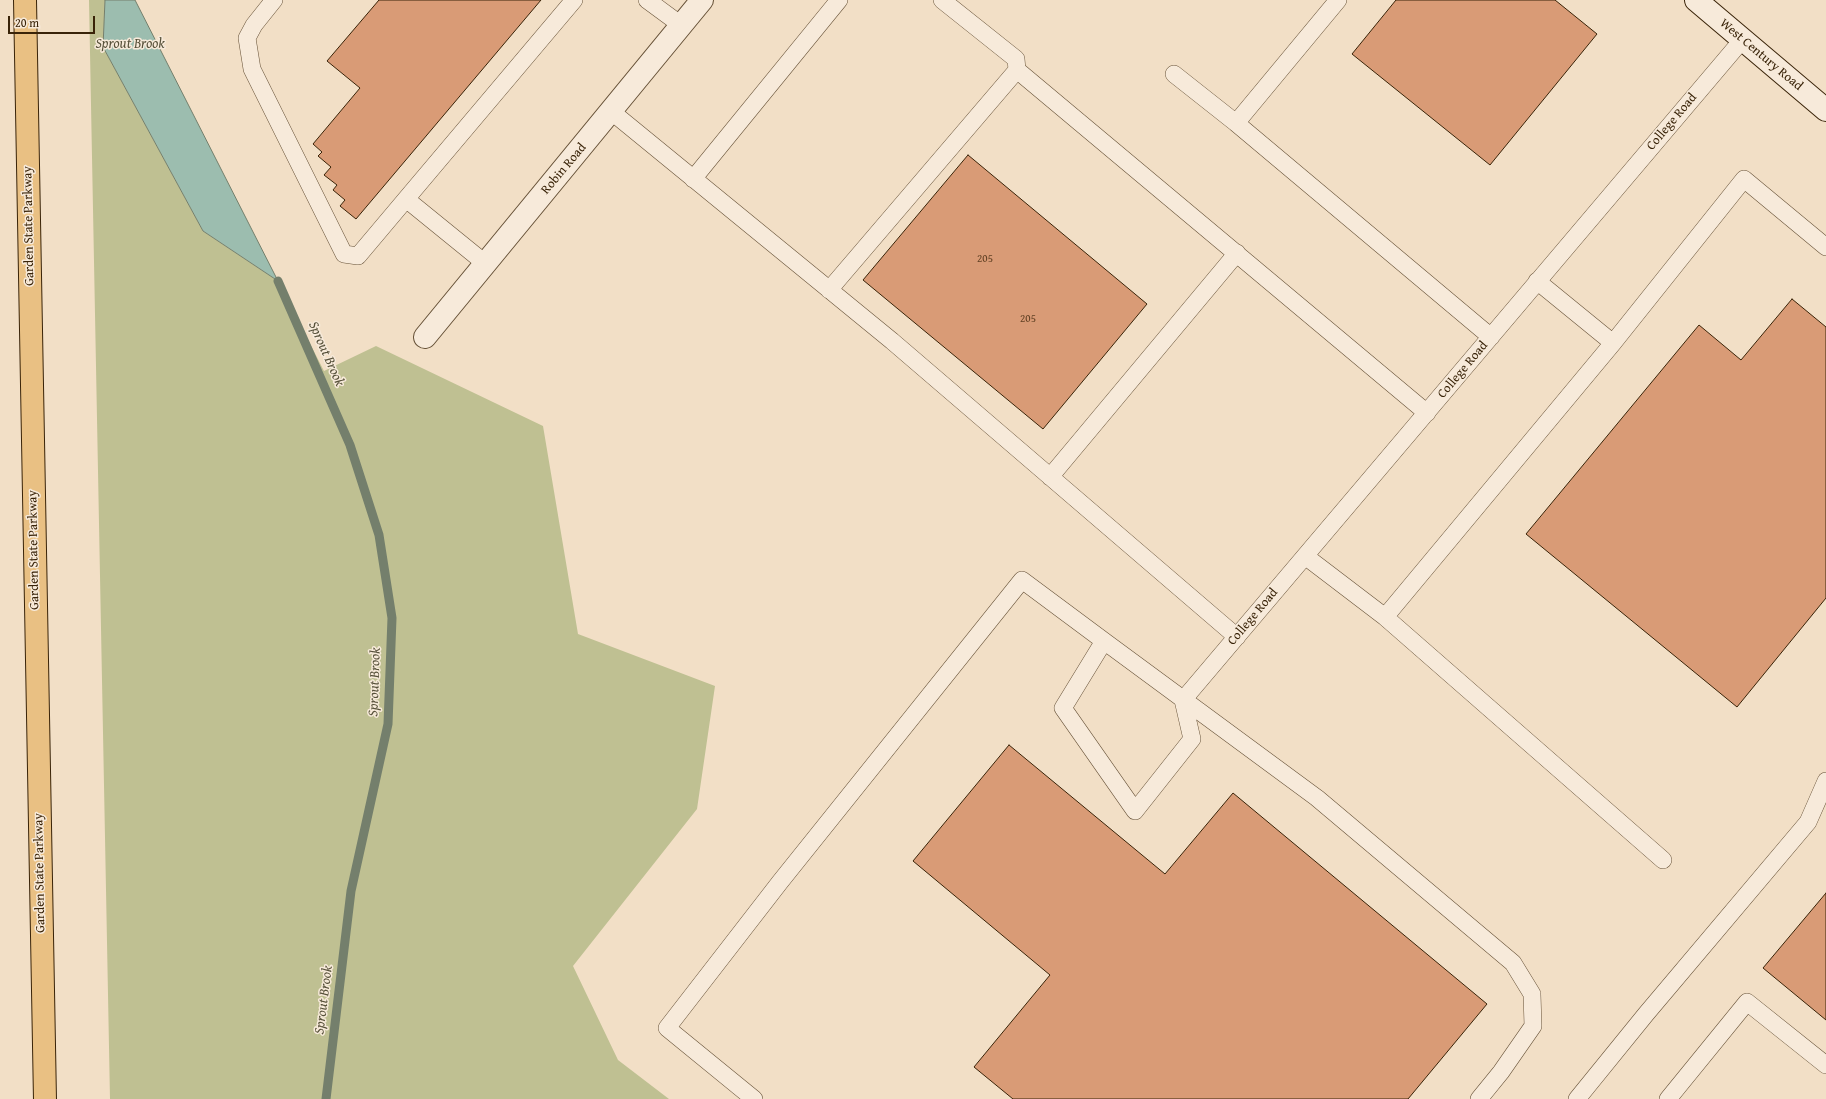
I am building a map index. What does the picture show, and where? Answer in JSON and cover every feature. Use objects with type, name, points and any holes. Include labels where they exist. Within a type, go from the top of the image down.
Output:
[{"type":"highway","name":"Garden State Parkway","points":[[25,0],[45,1099]]},
{"type":"highway","points":[[44,1044],[52,1099]]},
{"type":"street","name":"Robin Road","points":[[425,338],[612,112],[702,0]]},
{"type":"street","name":"West Century Road","points":[[1696,0],[1826,110]]},
{"type":"lane","points":[[274,0],[254,25],[247,38],[252,69],[344,254],[358,256],[574,0]]},
{"type":"lane","points":[[647,0],[681,26]]},
{"type":"lane","points":[[693,179],[839,0]]},
{"type":"lane","points":[[942,0],[1016,59],[1017,70],[1238,253],[1427,413]]},
{"type":"lane","points":[[1236,123],[1338,0]]},
{"type":"lane","name":"College Road","points":[[1183,700],[1743,39]]},
{"type":"lane","points":[[829,290],[1017,70]]},
{"type":"lane","points":[[1174,74],[1236,123],[1491,336]]},
{"type":"lane","points":[[612,112],[829,290],[1236,637]]},
{"type":"lane","points":[[1385,617],[1613,343],[1744,179],[1826,247]]},
{"type":"lane","points":[[406,199],[486,264]]},
{"type":"lane","points":[[1050,477],[1238,253]]},
{"type":"lane","points":[[1537,281],[1613,343]]},
{"type":"lane","points":[[1305,556],[1385,617],[1663,860]]},
{"type":"lane","points":[[754,1099],[667,1028],[785,876],[1022,580],[1317,798],[1513,963],[1532,994],[1533,1026],[1501,1072],[1479,1099]]},
{"type":"lane","points":[[1104,641],[1063,708],[1135,811],[1192,739],[1183,700]]},
{"type":"lane","points":[[1577,1099],[1661,996],[1808,822],[1826,780]]},
{"type":"lane","points":[[1668,1099],[1747,1002],[1826,1065]]},
{"type":"green space","points":[[89,0],[105,0],[103,47],[203,231],[278,281],[324,371],[376,346],[543,426],[578,634],[715,686],[697,809],[573,966],[618,1060],[669,1099],[110,1099]]},
{"type":"water","name":"Sprout Brook","points":[[105,0],[135,0],[278,281],[203,231],[103,47]]},
{"type":"building","points":[[379,0],[541,0],[356,219],[340,206],[345,200],[333,190],[337,185],[324,175],[331,167],[318,156],[322,152],[313,144],[360,88],[327,61]]},
{"type":"building","points":[[1396,0],[1555,0],[1597,34],[1490,165],[1352,54]]},
{"type":"building","points":[[968,155],[1147,304],[1043,429],[863,280]]},
{"type":"building","points":[[1792,299],[1826,327],[1826,598],[1737,707],[1526,534],[1699,325],[1741,360]]},
{"type":"building","points":[[1009,745],[1165,874],[1233,793],[1487,1004],[1408,1099],[1013,1099],[974,1067],[1050,975],[913,861]]},
{"type":"building","points":[[1826,893],[1826,1020],[1763,968]]},
{"type":"waterway","name":"Sprout Brook","points":[[278,281],[350,445],[379,535],[392,618],[388,724],[351,891],[326,1099]]}]
